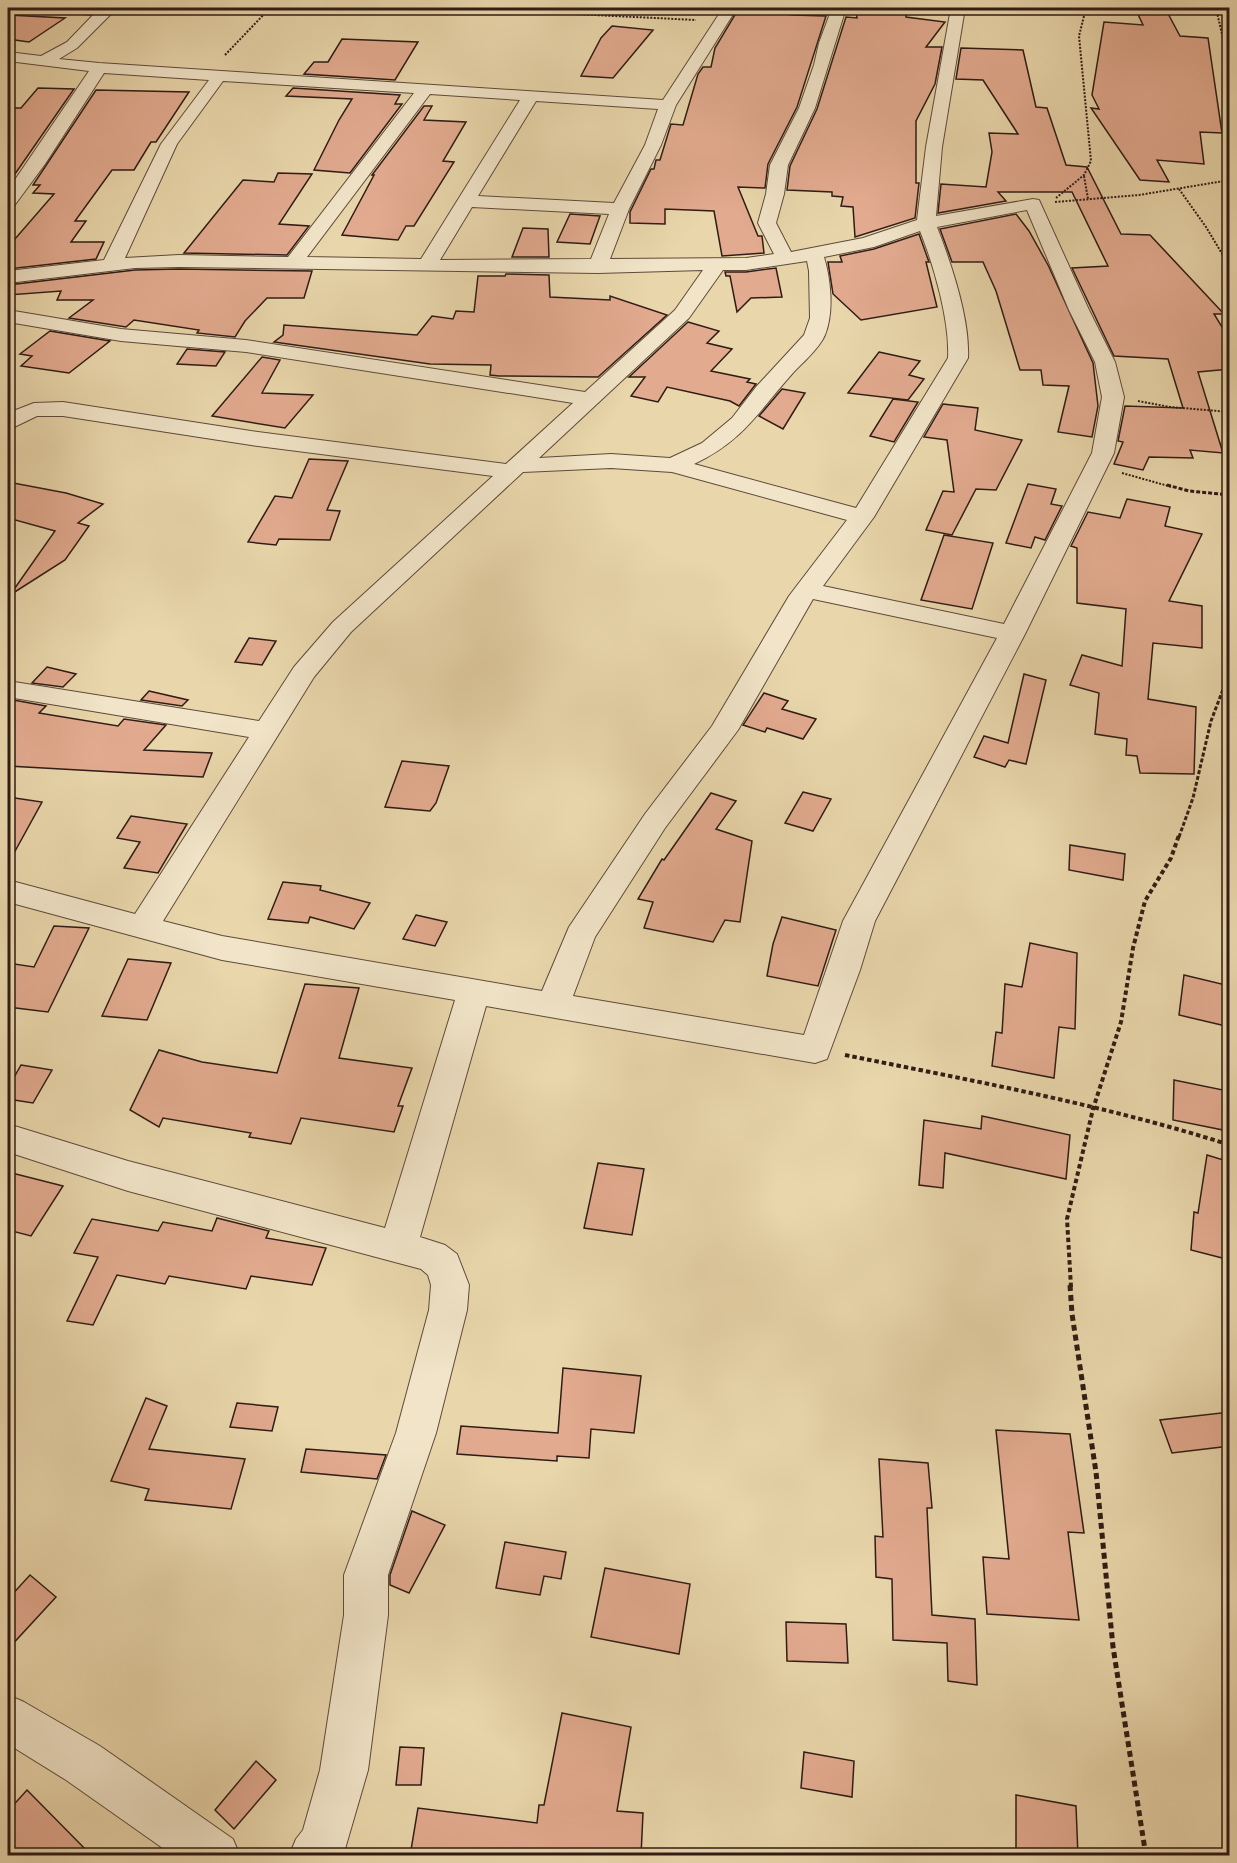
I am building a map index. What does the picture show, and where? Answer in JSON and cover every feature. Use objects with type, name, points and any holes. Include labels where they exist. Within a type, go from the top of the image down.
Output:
[{"type":"street","points":[[62,8],[107,10]]},
{"type":"street","points":[[598,267],[620,209],[653,145],[668,105],[730,8]]},
{"type":"street","points":[[786,258],[769,229],[767,216],[775,194],[779,165],[807,108],[839,8]]},
{"type":"street","points":[[553,1005],[580,935],[655,821],[724,730],[782,627],[862,517],[958,358],[959,339],[938,253],[926,223],[934,147],[958,8]]},
{"type":"street","points":[[44,62],[72,45],[107,10]]},
{"type":"street","points":[[8,57],[99,68],[424,91],[668,105]]},
{"type":"street","points":[[8,202],[36,164],[99,68]]},
{"type":"street","points":[[112,264],[177,130],[199,105],[212,76]]},
{"type":"street","points":[[295,261],[424,91]]},
{"type":"street","points":[[427,265],[531,96]]},
{"type":"street","points":[[468,201],[620,209]]},
{"type":"street","points":[[8,277],[112,264],[179,261],[598,267],[716,266],[813,254],[867,243],[926,223],[1034,204],[1105,362],[1113,396],[1103,453],[902,845],[858,921],[844,970],[815,1050],[222,948],[8,891]]},
{"type":"street","points":[[673,465],[710,448],[740,423],[764,392],[814,337],[820,318],[819,270],[813,254]]},
{"type":"street","points":[[142,927],[303,673],[342,627],[682,314],[716,266]]},
{"type":"street","points":[[8,316],[121,334],[246,346],[592,399]]},
{"type":"street","points":[[8,423],[25,411],[38,407],[251,438],[513,469],[611,461],[673,465],[862,517]]},
{"type":"street","points":[[807,590],[1012,634]]},
{"type":"street","points":[[8,689],[265,731]]},
{"type":"street","points":[[398,1247],[474,992]]},
{"type":"street","points":[[8,1138],[128,1176],[432,1256],[444,1266],[450,1285],[448,1310],[416,1433],[366,1575],[366,1615],[344,1770],[324,1843],[313,1856]]},
{"type":"street","points":[[8,1718],[83,1763],[216,1856]]},
{"type":"path","points":[[212,76],[270,8]]},
{"type":"path","points":[[451,8],[720,22]]},
{"type":"path","points":[[1086,8],[1079,36],[1091,161],[1084,176],[1051,202],[1179,189],[1230,180]]},
{"type":"path","points":[[1216,8],[1230,69]]},
{"type":"path","points":[[1084,176],[1088,199]]},
{"type":"path","points":[[1179,189],[1206,227],[1230,267]]},
{"type":"path","points":[[1113,396],[1170,407],[1230,412]]},
{"type":"path","points":[[1096,467],[1189,491],[1230,497]]},
{"type":"path","points":[[1146,1856],[1113,1647],[1096,1472],[1072,1314],[1067,1219],[1093,1108],[1121,1022],[1133,948],[1145,901],[1171,858],[1190,808],[1204,762],[1211,721],[1230,671]]},
{"type":"path","points":[[815,1050],[911,1067],[1093,1108],[1170,1126],[1230,1145]]},
{"type":"building","points":[[739,8],[793,15],[826,16],[797,107],[768,164],[765,188],[738,187],[758,236],[762,236],[764,253],[722,256],[714,211],[665,209],[665,224],[630,223],[630,212],[651,169],[654,169],[656,160],[660,160],[671,124],[683,125],[698,74],[703,67],[711,67],[715,48]]},
{"type":"building","points":[[855,8],[881,8],[882,13],[906,14],[906,17],[945,22],[926,47],[942,47],[935,84],[916,121],[916,183],[919,183],[915,218],[855,237],[853,207],[841,206],[843,197],[832,196],[832,192],[787,190],[790,166],[817,109],[846,17],[857,18]]},
{"type":"building","points":[[1135,8],[1165,8],[1180,36],[1208,38],[1222,133],[1200,132],[1204,164],[1157,160],[1169,182],[1140,180],[1091,108],[1099,109],[1092,95],[1104,22],[1143,25]]},
{"type":"building","points":[[8,15],[65,18],[29,42],[8,39]]},
{"type":"building","points":[[612,26],[653,30],[613,78],[581,76],[601,38]]},
{"type":"building","points":[[342,39],[418,42],[395,80],[304,74],[314,62],[328,62]]},
{"type":"building","points":[[961,48],[1023,50],[1036,107],[1047,108],[1066,165],[1087,167],[1121,234],[1150,235],[1224,314],[1214,314],[1230,340],[1230,369],[1198,372],[1223,453],[1190,450],[1193,458],[1149,457],[1143,470],[1114,464],[1123,442],[1118,441],[1125,406],[1183,408],[1168,359],[1114,356],[1072,268],[1108,266],[1072,192],[998,192],[1006,201],[938,213],[941,184],[986,187],[992,152],[989,133],[1018,134],[983,80],[956,79]]},
{"type":"building","points":[[38,88],[74,89],[8,184],[8,108],[21,108]]},
{"type":"building","points":[[293,88],[400,95],[395,104],[402,104],[350,173],[314,170],[352,99],[286,96]]},
{"type":"building","points":[[96,90],[189,92],[156,142],[151,142],[134,170],[112,170],[75,221],[86,221],[71,242],[104,242],[96,259],[8,269],[8,247],[54,194],[33,193],[40,185],[33,185]]},
{"type":"building","points":[[424,106],[432,106],[424,120],[466,122],[443,161],[454,162],[414,226],[406,226],[398,240],[342,235],[374,175],[372,175]]},
{"type":"building","points":[[278,173],[312,174],[279,224],[309,226],[287,255],[184,253],[243,180],[274,182]]},
{"type":"building","points":[[570,214],[600,216],[590,244],[557,242]]},
{"type":"building","points":[[1016,214],[1029,231],[1048,265],[1093,363],[1098,406],[1092,437],[1058,432],[1069,386],[1043,385],[1041,370],[1020,370],[996,291],[983,262],[952,262],[940,229]]},
{"type":"building","points":[[523,228],[548,229],[549,257],[512,257]]},
{"type":"building","points":[[919,234],[929,262],[926,262],[937,307],[861,320],[833,294],[828,262],[842,262],[840,256],[874,249]]},
{"type":"building","points":[[776,268],[782,297],[751,298],[737,312],[730,276],[726,276],[725,272]]},
{"type":"building","points":[[135,270],[312,271],[304,298],[267,298],[245,321],[235,337],[197,333],[199,330],[134,320],[126,327],[69,318],[93,300],[57,300],[61,291],[8,295],[8,285]]},
{"type":"building","points":[[506,274],[549,275],[550,297],[610,300],[610,296],[667,315],[598,377],[499,376],[490,375],[491,365],[430,364],[274,342],[283,335],[284,325],[417,335],[432,316],[453,319],[456,311],[474,312],[478,276],[505,276]]},
{"type":"building","points":[[688,322],[719,331],[707,343],[732,349],[711,371],[750,379],[747,382],[756,384],[739,406],[730,401],[667,387],[658,402],[631,396],[645,377],[629,377]]},
{"type":"building","points":[[50,331],[110,341],[69,373],[21,366],[32,356],[20,354]]},
{"type":"building","points":[[187,349],[225,352],[216,366],[177,364]]},
{"type":"building","points":[[879,352],[920,361],[909,375],[924,379],[908,400],[848,393]]},
{"type":"building","points":[[262,357],[280,360],[262,393],[313,395],[285,428],[212,416]]},
{"type":"building","points":[[782,389],[805,393],[783,429],[759,416]]},
{"type":"building","points":[[893,399],[918,402],[894,442],[870,436]]},
{"type":"building","points":[[943,404],[978,408],[975,430],[1022,440],[996,490],[976,489],[952,535],[926,530],[943,491],[954,492],[947,440],[924,437]]},
{"type":"building","points":[[309,459],[348,461],[327,510],[340,511],[330,540],[279,539],[276,545],[248,542],[275,496],[292,498]]},
{"type":"building","points":[[8,482],[66,493],[103,504],[78,523],[89,526],[65,560],[10,595],[55,531],[8,518]]},
{"type":"building","points":[[1028,484],[1056,489],[1051,504],[1062,506],[1045,540],[1035,537],[1031,548],[1006,543]]},
{"type":"building","points":[[1127,499],[1170,507],[1165,526],[1202,534],[1169,601],[1202,606],[1202,648],[1153,643],[1148,699],[1196,707],[1194,774],[1140,773],[1137,756],[1126,755],[1127,739],[1095,734],[1099,693],[1070,685],[1082,655],[1122,666],[1126,609],[1077,603],[1077,548],[1071,546],[1088,512],[1120,518]]},
{"type":"building","points":[[944,535],[993,543],[972,609],[921,600]]},
{"type":"building","points":[[249,638],[276,641],[262,665],[235,662]]},
{"type":"building","points":[[47,667],[76,674],[63,687],[32,683]]},
{"type":"building","points":[[1024,674],[1046,680],[1026,764],[1009,760],[1005,767],[974,757],[984,736],[1008,743]]},
{"type":"building","points":[[149,691],[188,700],[182,706],[141,700]]},
{"type":"building","points":[[764,693],[788,701],[782,709],[816,719],[803,739],[767,728],[765,732],[743,725]]},
{"type":"building","points":[[8,699],[46,706],[39,713],[118,726],[124,719],[166,725],[144,750],[212,753],[203,777],[8,766]]},
{"type":"building","points":[[402,761],[449,766],[436,803],[430,811],[385,807]]},
{"type":"building","points":[[803,792],[831,799],[813,831],[785,823]]},
{"type":"building","points":[[711,793],[736,801],[716,829],[752,841],[740,922],[725,920],[713,942],[644,928],[653,902],[638,899],[662,859],[664,860]]},
{"type":"building","points":[[8,797],[42,802],[8,864]]},
{"type":"building","points":[[131,816],[187,824],[158,873],[124,868],[140,842],[117,838]]},
{"type":"building","points":[[1070,845],[1125,854],[1123,880],[1069,870]]},
{"type":"building","points":[[283,882],[321,886],[320,890],[370,903],[354,929],[310,917],[308,923],[268,919]]},
{"type":"building","points":[[416,915],[447,922],[435,946],[403,939]]},
{"type":"building","points":[[782,917],[836,930],[818,986],[767,976],[773,944]]},
{"type":"building","points":[[54,926],[89,928],[48,1012],[8,1007],[8,963],[34,967]]},
{"type":"building","points":[[1030,943],[1077,953],[1075,1029],[1059,1027],[1054,1078],[992,1066],[996,1032],[1002,1033],[1005,984],[1022,987]]},
{"type":"building","points":[[128,959],[171,963],[147,1020],[102,1016]]},
{"type":"building","points":[[1184,975],[1230,986],[1230,1027],[1179,1015]]},
{"type":"building","points":[[305,984],[359,988],[339,1058],[412,1068],[398,1106],[403,1106],[394,1132],[301,1118],[291,1144],[249,1137],[251,1133],[163,1118],[159,1127],[130,1110],[159,1050],[202,1062],[277,1073]]},
{"type":"building","points":[[21,1065],[52,1070],[33,1103],[8,1099],[8,1088]]},
{"type":"building","points":[[1174,1080],[1228,1091],[1228,1131],[1173,1120]]},
{"type":"building","points":[[982,1116],[1070,1135],[1066,1179],[945,1153],[943,1188],[919,1185],[924,1120],[981,1129]]},
{"type":"building","points":[[1207,1155],[1230,1162],[1230,1260],[1191,1250],[1194,1212],[1198,1213]]},
{"type":"building","points":[[598,1163],[644,1169],[632,1235],[584,1228]]},
{"type":"building","points":[[8,1172],[63,1186],[31,1236],[8,1230]]},
{"type":"building","points":[[217,1218],[269,1231],[266,1238],[326,1248],[312,1285],[251,1276],[246,1289],[169,1276],[165,1284],[117,1275],[93,1325],[67,1321],[98,1257],[74,1253],[92,1219],[158,1231],[163,1222],[212,1231]]},
{"type":"building","points":[[563,1368],[641,1376],[634,1433],[591,1429],[589,1458],[557,1456],[557,1461],[457,1454],[461,1426],[558,1433]]},
{"type":"building","points":[[146,1398],[167,1406],[149,1449],[245,1459],[231,1509],[145,1500],[149,1489],[111,1481]]},
{"type":"building","points":[[237,1403],[278,1407],[272,1431],[230,1427]]},
{"type":"building","points":[[1230,1412],[1230,1446],[1172,1453],[1160,1420]]},
{"type":"building","points":[[996,1430],[1070,1434],[1084,1533],[1068,1532],[1079,1620],[987,1614],[983,1557],[1009,1559]]},
{"type":"building","points":[[306,1449],[386,1455],[377,1479],[301,1472]]},
{"type":"building","points":[[879,1459],[928,1463],[932,1508],[927,1508],[932,1615],[975,1619],[977,1685],[948,1681],[947,1643],[893,1640],[892,1579],[876,1577],[875,1536],[883,1537]]},
{"type":"building","points":[[412,1511],[445,1525],[409,1593],[390,1585],[390,1575]]},
{"type":"building","points":[[505,1542],[566,1552],[561,1579],[544,1576],[540,1595],[496,1588]]},
{"type":"building","points":[[605,1568],[690,1584],[679,1654],[591,1637]]},
{"type":"building","points":[[30,1575],[56,1597],[8,1649],[8,1599]]},
{"type":"building","points":[[786,1622],[846,1624],[848,1663],[787,1661]]},
{"type":"building","points":[[562,1713],[631,1727],[617,1811],[643,1813],[641,1856],[410,1856],[418,1808],[537,1823],[539,1805],[544,1805]]},
{"type":"building","points":[[400,1747],[424,1748],[421,1785],[396,1785]]},
{"type":"building","points":[[804,1752],[854,1761],[852,1797],[801,1788]]},
{"type":"building","points":[[256,1761],[276,1780],[234,1829],[215,1810]]},
{"type":"building","points":[[27,1790],[92,1856],[8,1856],[8,1811]]},
{"type":"building","points":[[1016,1795],[1076,1806],[1078,1856],[1016,1856]]}]
